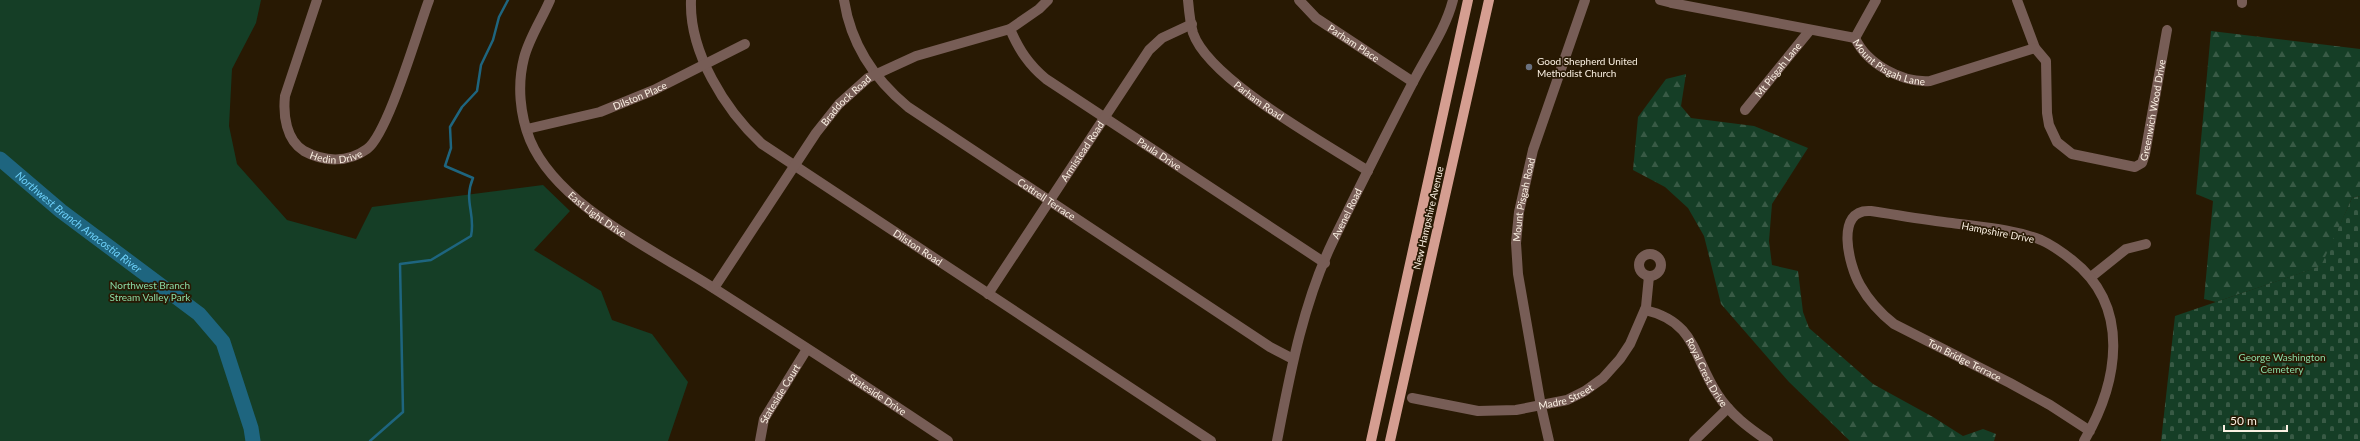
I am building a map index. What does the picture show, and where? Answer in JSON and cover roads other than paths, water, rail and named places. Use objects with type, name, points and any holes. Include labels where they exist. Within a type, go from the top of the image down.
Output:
[{"type":"main road","name":"New Hampshire Avenue","points":[[1371,441],[1468,0]]},
{"type":"main road","name":"New Hampshire Avenue","points":[[1390,441],[1489,0]]},
{"type":"street","name":"Hedin Drive","points":[[316,0],[285,96],[283,112],[287,126],[296,142],[303,150],[327,160],[348,159],[368,148],[385,124],[429,0]]},
{"type":"street","name":"East Light Drive","points":[[550,0],[524,58],[521,96],[522,112],[531,142],[547,168],[578,200],[600,218],[714,288],[807,349]]},
{"type":"street","name":"Dilston Road","points":[[691,0],[695,35],[705,65],[721,96],[744,127],[762,144],[1211,441]]},
{"type":"street","name":"Cottrell Terrace","points":[[844,0],[847,19],[860,50],[875,74],[893,94],[908,107],[1270,347],[1293,359]]},
{"type":"street","name":"Braddock Road","points":[[714,288],[794,166],[839,104],[868,78],[916,56],[1010,29],[1039,9],[1048,0]]},
{"type":"street","name":"Parham Road","points":[[1188,0],[1193,34],[1208,58],[1224,75],[1262,102],[1368,171]]},
{"type":"street","name":"Parham Place","points":[[1299,0],[1316,18],[1412,82]]},
{"type":"street","name":"Avenel Road","points":[[1277,441],[1293,359],[1332,243],[1412,82],[1439,36],[1453,0]]},
{"type":"street","name":"Mount Pisgah Road","points":[[1549,441],[1541,406],[1518,274],[1516,243],[1519,212],[1533,150],[1585,0]]},
{"type":"street","name":"Mount Pisgah Lane","points":[[1660,0],[1855,38],[1859,47],[1887,71],[1902,78],[1918,82],[1930,81],[2035,48]]},
{"type":"street","points":[[1855,38],[1876,0]]},
{"type":"street","name":"Greenwich Wood Drive","points":[[2017,0],[2035,48],[2046,61],[2047,113],[2050,129],[2057,142],[2072,154],[2135,167],[2142,163],[2145,154],[2167,30]]},
{"type":"street","name":"Armistead Road","points":[[988,294],[1149,50],[1162,38],[1192,24]]},
{"type":"street","name":"Paula Drive","points":[[1010,29],[1019,50],[1031,67],[1325,263]]},
{"type":"street","name":"Mt Pisgah Lane","points":[[1745,110],[1810,30]]},
{"type":"street","name":"Dilston Place","points":[[527,129],[600,112],[654,90],[745,44]]},
{"type":"street","name":"Hampshire Drive","points":[[1855,275],[1848,247],[1850,221],[1857,212],[1866,211],[2025,235],[2054,247],[2091,277],[2109,315],[2114,346],[2109,384],[2090,431],[2084,441]]},
{"type":"street","points":[[2091,277],[2126,249],[2131,246],[2146,244]]},
{"type":"street","name":"Ton Bridge Terrace","points":[[1855,275],[1874,306],[1894,324],[2010,383],[2090,431]]},
{"type":"street","name":"Madre Street","points":[[1412,398],[1478,411],[1516,410],[1567,400],[1585,391],[1603,378],[1620,359],[1630,344],[1645,310],[1649,276]]},
{"type":"street","name":"Royal Crest Drive","points":[[1645,310],[1677,322],[1683,329],[1718,395],[1728,408],[1768,441]]},
{"type":"street","name":"Stateside Court","points":[[760,441],[764,419],[807,349]]},
{"type":"street","name":"Stateside Drive","points":[[807,349],[948,441]]},
{"type":"street","points":[[1694,441],[1728,408]]},
{"type":"waterway","points":[[370,441],[403,412],[400,264],[431,260],[471,236],[472,221],[469,194],[473,178],[445,166],[451,148],[450,127],[462,107],[477,91],[481,65],[493,40],[499,17],[508,0]]},
{"type":"waterway","name":"Northwest Branch Anacostia River","points":[[0,159],[61,211],[199,314],[223,342],[251,428],[253,441]]},
{"type":"place","name":"Good Shepherd United Methodist Church","points":[[1529,67]]},
{"type":"park label","name":"Northwest Branch Stream Valley Park","points":[[150,290]]},
{"type":"park label","name":"George Washington Cemetery","points":[[2282,362]]}]
